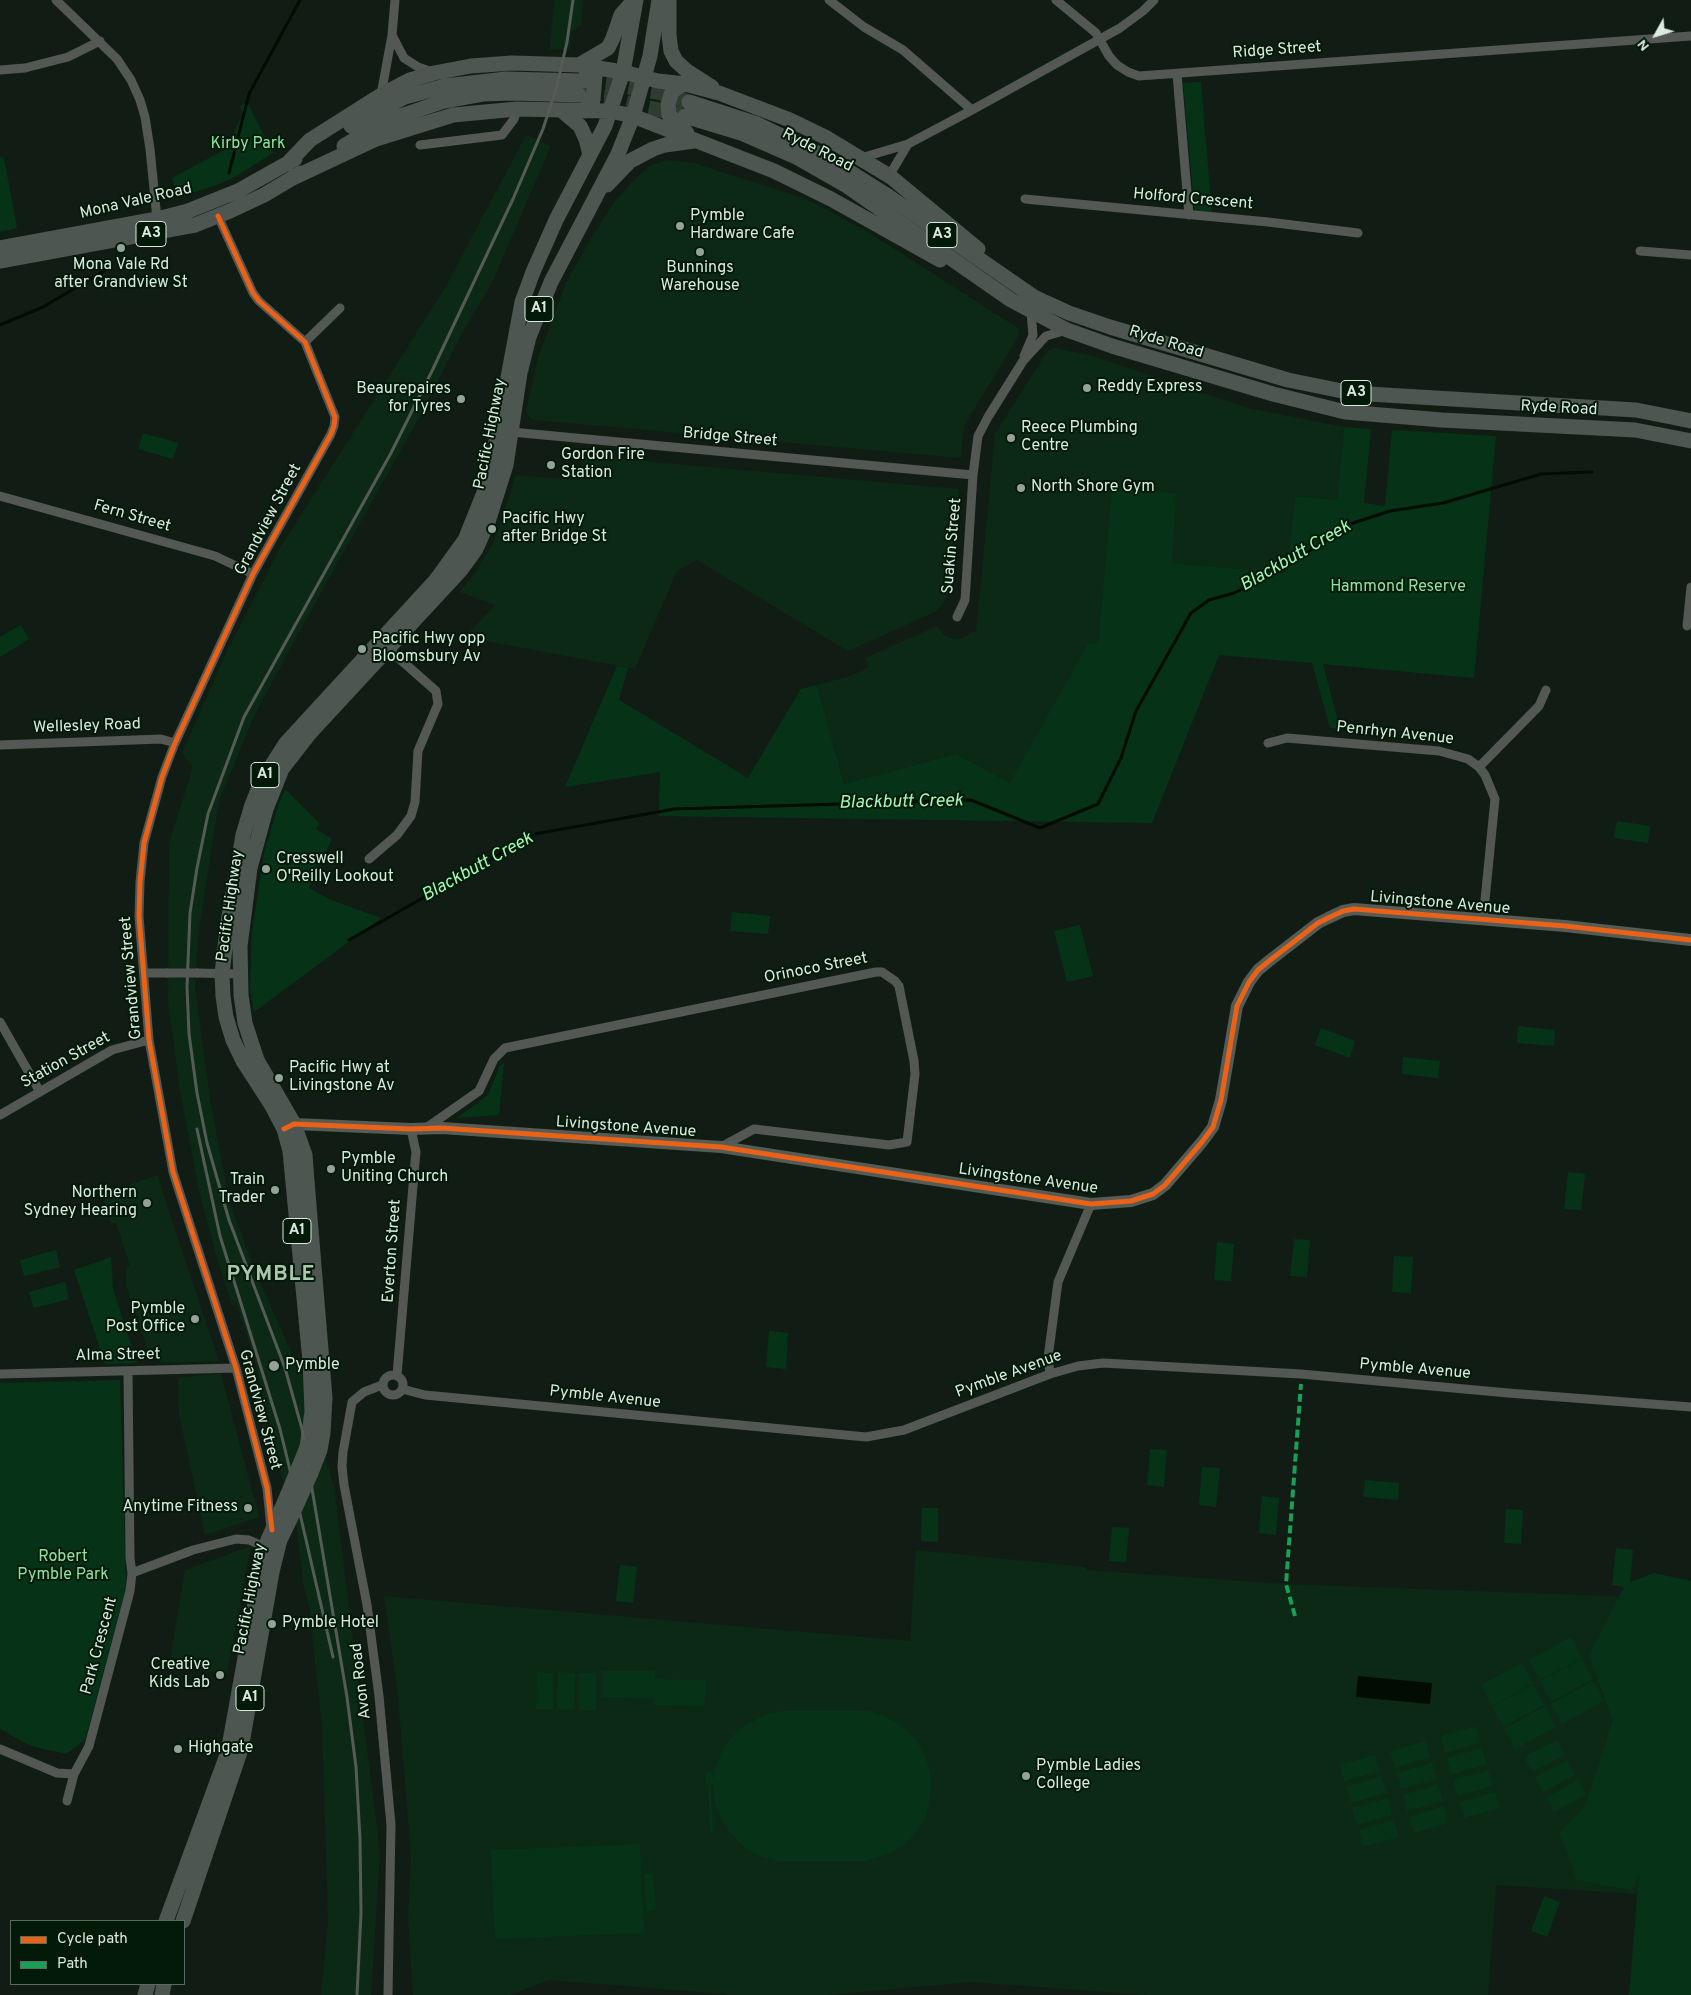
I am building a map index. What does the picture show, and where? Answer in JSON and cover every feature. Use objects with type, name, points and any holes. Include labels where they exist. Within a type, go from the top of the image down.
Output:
[{"type":"highway","points":[[579,65],[608,48],[614,38],[621,15],[635,0]]},
{"type":"highway","name":"Pacific Highway","points":[[183,1920],[241,1749],[272,1572],[280,1540],[311,1473],[320,1450],[323,1433],[325,1380],[305,1155],[257,1060],[250,1041],[240,995],[240,946],[250,868],[273,787],[282,769],[436,580],[465,540],[485,490],[494,453],[522,302],[556,220],[590,155],[610,111],[623,72],[635,0]]},
{"type":"highway","name":"Pacific Highway","points":[[166,1920],[228,1752],[265,1547],[307,1448],[312,1412],[310,1361],[289,1126],[272,1106],[243,1061],[233,1040],[226,1016],[223,996],[222,974],[228,922],[243,835],[261,782],[286,743],[384,645],[444,590],[476,549],[499,490],[511,432],[520,373],[533,327],[551,282],[618,154],[634,116],[650,56],[659,0]]},
{"type":"highway","points":[[669,0],[671,51],[687,71],[719,93]]},
{"type":"highway","points":[[290,171],[310,140],[380,95],[410,80],[471,66],[512,63],[579,65],[623,72],[645,78],[685,84],[719,93],[790,120],[861,158],[891,177],[1033,304]]},
{"type":"highway","points":[[579,65],[592,71],[595,76],[593,100],[584,111]]},
{"type":"highway","points":[[685,84],[678,86],[672,92],[668,104],[669,115],[696,141]]},
{"type":"highway","name":"Mona Vale Road","points":[[0,248],[157,219],[188,211],[290,171],[398,117],[444,101],[484,94],[581,88]]},
{"type":"highway","points":[[290,171],[422,124],[453,115],[517,109],[610,111],[634,116],[797,182],[1011,300]]},
{"type":"highway","name":"Ryde Road","points":[[1691,421],[1636,410],[1361,394],[1312,386],[1110,327],[1069,313],[1033,304],[1011,300],[856,191],[831,176],[798,158],[687,109],[757,124],[801,145],[850,172],[1033,304],[1067,330],[1112,346],[1273,394],[1345,412],[1432,420],[1635,430],[1691,441]]},
{"type":"highway","points":[[561,110],[580,126],[590,155]]},
{"type":"highway","points":[[596,195],[630,161],[665,145],[696,141]]},
{"type":"highway","name":"Mona Vale Road","points":[[0,261],[195,225],[264,195],[290,171]]},
{"type":"street","points":[[56,0],[117,59],[131,80],[145,117],[157,219]]},
{"type":"street","points":[[380,95],[392,35],[395,0]]},
{"type":"street","points":[[829,0],[864,27],[903,50],[972,110]]},
{"type":"street","name":"Ridge Street","points":[[1056,0],[1096,33],[1117,66],[1139,76],[1691,36]]},
{"type":"street","points":[[861,158],[908,144],[972,110],[1120,28],[1154,0]]},
{"type":"street","points":[[392,35],[404,58],[418,67],[434,73]]},
{"type":"street","points":[[0,70],[25,68],[68,57],[100,41]]},
{"type":"street","points":[[1177,74],[1188,215]]},
{"type":"street","points":[[420,145],[502,135],[514,119],[517,109]]},
{"type":"street","points":[[891,177],[892,171],[908,144]]},
{"type":"street","name":"Holford Crescent","points":[[1025,199],[1268,222],[1358,233]]},
{"type":"street","name":"Grandview Street","points":[[218,216],[253,293],[305,342],[335,417],[334,426],[253,574],[175,743],[162,777],[144,843],[139,916],[149,1040],[173,1172],[236,1368],[267,1488],[272,1530]]},
{"type":"street","points":[[1640,250],[1691,255]]},
{"type":"street","points":[[1023,361],[1033,335],[1033,304]]},
{"type":"street","points":[[305,342],[340,308]]},
{"type":"street","points":[[1023,361],[1046,336],[1067,330]]},
{"type":"street","name":"Suakin Street","points":[[957,617],[965,600],[973,475],[978,436],[1023,361]]},
{"type":"street","points":[[494,453],[511,432]]},
{"type":"street","name":"Bridge Street","points":[[511,432],[973,475]]},
{"type":"street","name":"Fern Street","points":[[0,496],[216,556],[253,574]]},
{"type":"street","points":[[1687,626],[1691,587]]},
{"type":"street","points":[[369,859],[397,835],[412,816],[415,802],[418,751],[438,704],[436,691],[384,645]]},
{"type":"street","points":[[1484,920],[1495,799],[1485,775],[1479,767],[1539,706],[1546,690]]},
{"type":"street","name":"Penrhyn Avenue","points":[[1268,743],[1287,738],[1439,751],[1468,759],[1479,767]]},
{"type":"street","name":"Wellesley Road","points":[[0,746],[160,739],[175,743]]},
{"type":"street","name":"Livingstone Avenue","points":[[289,1126],[470,1129],[721,1147],[1091,1204],[1131,1201],[1153,1194],[1165,1185],[1202,1142],[1217,1118],[1237,1006],[1242,994],[1258,970],[1318,923],[1343,911],[1354,909],[1565,926],[1691,940]]},
{"type":"street","name":"Orinoco Street","points":[[426,1128],[479,1091],[494,1059],[505,1048],[876,972],[882,972],[895,980],[899,986],[915,1074],[907,1142],[889,1145],[754,1129],[721,1147]]},
{"type":"street","points":[[144,973],[240,974]]},
{"type":"street","points":[[0,1022],[40,1092]]},
{"type":"street","name":"Station Street","points":[[0,1115],[112,1050],[149,1040]]},
{"type":"street","name":"Everton Street","points":[[397,1375],[416,1152],[411,1129]]},
{"type":"street","points":[[1050,1374],[1048,1358],[1058,1282],[1091,1204]]},
{"type":"street","name":"Pymble Avenue","points":[[382,1385],[385,1391],[390,1394],[398,1394],[402,1389],[425,1395],[866,1437],[904,1430],[1050,1374],[1078,1366],[1103,1363],[1302,1374],[1508,1393],[1691,1406]]},
{"type":"street","name":"Alma Street","points":[[0,1374],[236,1368]]},
{"type":"street","name":"Park Crescent","points":[[67,1801],[74,1774],[90,1746],[130,1592],[132,1572],[130,1558],[128,1371]]},
{"type":"street","points":[[382,1385],[387,1376],[397,1375],[402,1379],[402,1389]]},
{"type":"street","name":"Avon Road","points":[[382,1385],[364,1392],[352,1402],[342,1466],[368,1614],[379,1696],[391,1825],[388,1995]]},
{"type":"street","name":"Grandview Street","points":[[267,1488],[276,1494],[287,1496]]},
{"type":"street","points":[[132,1572],[193,1550],[236,1539],[248,1540],[265,1547]]},
{"type":"street","points":[[0,1749],[57,1773],[74,1774]]},
{"type":"shaded area","points":[[555,0],[583,0],[581,26],[572,31],[570,49],[549,50]]},
{"type":"shaded area","points":[[526,135],[551,146],[491,285],[461,335],[420,416],[254,716],[219,801],[198,936],[195,988],[211,1105],[229,1200],[255,1271],[302,1376],[334,1487],[380,1852],[371,1995],[321,1995],[328,1921],[322,1726],[309,1605],[303,1584],[297,1529],[281,1474],[255,1360],[236,1303],[232,1305],[217,1258],[199,1191],[180,1091],[168,1001],[169,843],[193,767],[182,753],[226,653],[280,548],[445,288]]},
{"type":"shaded area","points":[[665,160],[694,163],[806,199],[863,229],[1018,328],[1020,334],[964,426],[961,458],[534,420],[530,418],[526,411],[538,358],[566,283],[588,243],[615,201],[640,174],[652,165]]},
{"type":"shaded area","points":[[1054,348],[1093,356],[1248,408],[1344,427],[1337,500],[1295,496],[1287,573],[1172,563],[1113,490],[1098,644],[1088,643],[1010,784],[956,754],[844,784],[817,685],[851,676],[869,667],[865,658],[937,626],[943,634],[953,639],[963,638],[972,632],[976,632],[995,434],[1048,350]]},
{"type":"shaded area","points":[[584,456],[959,489],[949,593],[937,611],[848,651],[697,560],[677,571],[635,669],[465,637],[495,605],[459,592],[471,579],[494,542],[516,475],[578,480]]},
{"type":"shaded area","points":[[158,1175],[219,1361],[162,1363],[149,1353],[131,1301],[126,1285],[126,1268],[130,1266],[116,1223],[111,1224],[102,1194]]},
{"type":"shaded area","points":[[221,1373],[259,1517],[205,1535],[179,1414],[178,1378]]},
{"type":"shaded area","points":[[251,1546],[227,1674],[169,1666],[185,1570]]},
{"type":"shaded area","name":"Pymble Ladies College","points":[[916,1550],[1086,1567],[1086,1570],[1286,1584],[1661,1598],[1638,1894],[1496,1885],[1488,1995],[1146,1995],[971,1982],[827,1995],[736,1995],[549,1980],[510,1995],[413,1995],[408,1918],[411,1856],[398,1696],[384,1596],[910,1641]]},
{"type":"shaded area","points":[[1358,1676],[1432,1683],[1430,1704],[1356,1697]]},
{"type":"green space","points":[[1201,82],[1212,214],[1195,214],[1183,83]]},
{"type":"green space","name":"Kirby Park","points":[[247,102],[273,153],[233,178],[183,196],[178,194],[172,178],[226,149],[243,114],[240,106]]},
{"type":"green space","points":[[0,157],[4,158],[17,228],[0,232]]},
{"type":"green space","name":"Hammond Reserve","points":[[1344,427],[1371,429],[1364,503],[1385,506],[1392,430],[1496,436],[1474,678],[1323,664],[1340,729],[1330,728],[1312,663],[1219,655],[1152,823],[659,816],[660,772],[565,787],[617,666],[628,668],[619,700],[748,778],[801,689],[817,685],[844,784],[956,754],[1010,783],[1088,643],[1098,644],[1112,490],[1176,493],[1172,563],[1287,573],[1295,496],[1337,500]]},
{"type":"green space","points":[[143,433],[178,443],[173,459],[138,449]]},
{"type":"green space","points":[[21,625],[29,639],[0,657],[0,637]]},
{"type":"green space","points":[[285,789],[320,824],[316,829],[332,839],[309,888],[331,900],[381,918],[254,1012],[250,989],[252,932],[264,853]]},
{"type":"green space","points":[[1617,821],[1650,826],[1648,843],[1614,838]]},
{"type":"green space","points":[[732,912],[770,916],[768,934],[730,931]]},
{"type":"green space","points":[[1080,925],[1093,976],[1067,982],[1054,931]]},
{"type":"green space","points":[[1518,1026],[1555,1030],[1554,1046],[1517,1043]]},
{"type":"green space","points":[[1321,1028],[1355,1041],[1350,1058],[1315,1045]]},
{"type":"green space","points":[[1403,1057],[1440,1061],[1438,1078],[1402,1074]]},
{"type":"green space","points":[[504,1063],[499,1115],[457,1118],[488,1095],[500,1066]]},
{"type":"green space","points":[[1568,1172],[1585,1174],[1581,1210],[1564,1209]]},
{"type":"green space","points":[[1294,1239],[1310,1240],[1307,1277],[1290,1276]]},
{"type":"green space","points":[[1217,1242],[1234,1244],[1231,1281],[1214,1280]]},
{"type":"green space","points":[[56,1250],[60,1267],[24,1276],[20,1260]]},
{"type":"green space","points":[[1394,1256],[1413,1257],[1411,1293],[1392,1292]]},
{"type":"green space","points":[[111,1257],[113,1289],[137,1363],[105,1364],[74,1270]]},
{"type":"green space","points":[[65,1282],[69,1299],[34,1308],[29,1292]]},
{"type":"green space","points":[[769,1331],[788,1333],[786,1369],[766,1367]]},
{"type":"green space","name":"Robert Pymble Park","points":[[120,1380],[126,1589],[85,1740],[66,1754],[31,1746],[0,1729],[0,1383]]},
{"type":"green space","points":[[1150,1449],[1167,1450],[1164,1487],[1147,1485]]},
{"type":"green space","points":[[1202,1467],[1220,1468],[1216,1507],[1199,1505]]},
{"type":"green space","points":[[1365,1480],[1399,1483],[1398,1500],[1363,1497]]},
{"type":"green space","points":[[1262,1496],[1279,1498],[1276,1535],[1259,1533]]},
{"type":"green space","points":[[922,1508],[938,1508],[938,1542],[921,1541]]},
{"type":"green space","points":[[1506,1509],[1523,1510],[1521,1544],[1504,1543]]},
{"type":"green space","points":[[1112,1527],[1129,1528],[1126,1562],[1109,1561]]},
{"type":"green space","points":[[1616,1548],[1633,1550],[1630,1582],[1654,1573],[1691,1581],[1691,1995],[1629,1995],[1639,1876],[1631,1890],[1577,1880],[1560,1832],[1585,1807],[1613,1721],[1589,1655],[1624,1587],[1612,1585]]},
{"type":"green space","points":[[620,1565],[637,1567],[633,1603],[616,1601]]},
{"type":"green space","points":[[1571,1637],[1582,1658],[1540,1680],[1529,1660]]},
{"type":"green space","points":[[1582,1659],[1593,1679],[1551,1702],[1540,1681]]},
{"type":"green space","points":[[1522,1663],[1533,1683],[1492,1706],[1481,1685]]},
{"type":"green space","points":[[603,1671],[654,1671],[655,1679],[706,1680],[705,1706],[654,1705],[654,1698],[603,1697]]},
{"type":"green space","points":[[537,1672],[553,1673],[553,1709],[536,1709]]},
{"type":"green space","points":[[558,1672],[575,1673],[574,1710],[557,1709]]},
{"type":"green space","points":[[579,1673],[596,1673],[596,1710],[579,1710]]},
{"type":"green space","points":[[1593,1681],[1604,1701],[1562,1724],[1551,1704]]},
{"type":"green space","points":[[1533,1684],[1544,1705],[1503,1727],[1492,1707]]},
{"type":"green space","points":[[1545,1706],[1556,1727],[1515,1749],[1504,1729]]},
{"type":"green space","points":[[783,1711],[868,1711],[884,1716],[900,1725],[916,1740],[926,1758],[931,1779],[930,1797],[926,1816],[906,1843],[893,1852],[865,1861],[779,1861],[762,1857],[745,1848],[726,1828],[715,1804],[713,1784],[711,1784],[713,1831],[710,1831],[706,1772],[712,1771],[713,1780],[716,1765],[723,1749],[744,1726],[769,1713]]},
{"type":"green space","points":[[1476,1726],[1481,1743],[1445,1753],[1441,1736]]},
{"type":"green space","points":[[1557,1740],[1565,1755],[1533,1772],[1524,1757]]},
{"type":"green space","points":[[1426,1741],[1430,1757],[1395,1768],[1390,1751]]},
{"type":"green space","points":[[1482,1748],[1487,1764],[1451,1775],[1447,1758]]},
{"type":"green space","points":[[1375,1755],[1380,1771],[1344,1781],[1340,1765]]},
{"type":"green space","points":[[1567,1760],[1575,1775],[1543,1792],[1535,1777]]},
{"type":"green space","points":[[1432,1763],[1437,1779],[1401,1789],[1396,1773]]},
{"type":"green space","points":[[1488,1770],[1493,1786],[1458,1796],[1453,1780]]},
{"type":"green space","points":[[1381,1776],[1386,1793],[1351,1803],[1346,1787]]},
{"type":"green space","points":[[1578,1780],[1586,1795],[1554,1812],[1546,1797]]},
{"type":"green space","points":[[1438,1784],[1443,1801],[1407,1811],[1403,1795]]},
{"type":"green space","points":[[1495,1792],[1500,1808],[1464,1818],[1459,1802]]},
{"type":"green space","points":[[1388,1798],[1392,1815],[1357,1825],[1352,1808]]},
{"type":"green space","points":[[1444,1806],[1449,1823],[1414,1833],[1409,1817]]},
{"type":"green space","points":[[1394,1820],[1399,1837],[1363,1847],[1359,1830]]},
{"type":"green space","points":[[640,1844],[644,1933],[495,1939],[491,1850]]},
{"type":"green space","points":[[653,1873],[656,1910],[646,1911],[644,1874]]},
{"type":"green space","points":[[1544,1896],[1560,1902],[1547,1937],[1531,1931]]},
{"type":"waterway","points":[[229,173],[249,94],[300,0]]},
{"type":"waterway","points":[[0,325],[43,307],[104,271]]},
{"type":"waterway","name":"Blackbutt Creek","points":[[349,940],[535,834],[674,809],[971,800],[1040,828],[1098,804],[1121,758],[1136,711],[1191,613],[1209,600],[1234,593],[1283,569],[1347,525],[1390,511],[1443,503],[1541,474],[1592,472]]},
{"type":"tunnel","points":[[583,81],[661,93],[689,102]]},
{"type":"tunnel","points":[[581,96],[606,98],[681,115]]},
{"type":"railway","points":[[357,1995],[361,1913],[360,1839],[356,1767],[347,1697],[302,1429],[285,1368],[229,1220],[207,1143],[197,1093],[189,1034],[187,987],[190,913],[208,814],[244,717],[391,453],[513,199],[543,129],[557,86],[567,42],[573,0]]},
{"type":"railway","points":[[197,1129],[220,1236],[280,1429],[333,1657]]},
{"type":"marked path","points":[[1295,1616],[1286,1584],[1301,1384]]},
{"type":"cycle path","points":[[218,216],[253,293],[259,301],[305,342],[335,417],[331,434],[253,574],[175,743],[162,777],[144,843],[140,882],[139,916],[149,1040],[173,1172],[236,1368],[267,1488],[272,1530]]},
{"type":"cycle path","points":[[284,1129],[294,1124],[411,1129],[442,1128],[721,1147],[1091,1204],[1131,1201],[1153,1194],[1165,1185],[1213,1127],[1221,1100],[1237,1006],[1249,982],[1258,970],[1318,923],[1343,911],[1354,909],[1565,926],[1691,940]]},
{"type":"place","name":"Pymble Hardware Cafe","points":[[680,226]]},
{"type":"place","name":"Mona Vale Rd after Grandview St","points":[[121,248]]},
{"type":"place","name":"Bunnings Warehouse","points":[[700,252]]},
{"type":"place","name":"Reddy Express","points":[[1087,388]]},
{"type":"place","name":"Beaurepaires for Tyres","points":[[461,399]]},
{"type":"place","name":"Reece Plumbing Centre","points":[[1011,438]]},
{"type":"place","name":"Gordon Fire Station","points":[[551,465]]},
{"type":"place","name":"North Shore Gym","points":[[1021,488]]},
{"type":"place","name":"Pacific Hwy after Bridge St","points":[[492,529]]},
{"type":"place","name":"Pacific Hwy opp Bloomsbury Av","points":[[362,649]]},
{"type":"place","name":"Cresswell O'Reilly Lookout","points":[[266,869]]},
{"type":"place","name":"Pacific Hwy at Livingstone Av","points":[[279,1078]]},
{"type":"place","name":"Pymble Uniting Church","points":[[331,1169]]},
{"type":"place","name":"Train Trader","points":[[275,1190]]},
{"type":"place","name":"Northern Sydney Hearing","points":[[147,1203]]},
{"type":"place","name":"Pymble Post Office","points":[[195,1319]]},
{"type":"place","name":"Pymble","points":[[274,1366]]},
{"type":"place","name":"Anytime Fitness","points":[[248,1508]]},
{"type":"place","name":"Pymble Hotel","points":[[272,1624]]},
{"type":"place","name":"Creative Kids Lab","points":[[220,1675]]},
{"type":"place","name":"Highgate","points":[[178,1749]]},
{"type":"place","name":"Pymble Ladies College","points":[[1026,1776]]},
{"type":"district","name":"PYMBLE","points":[[271,1276]]}]
